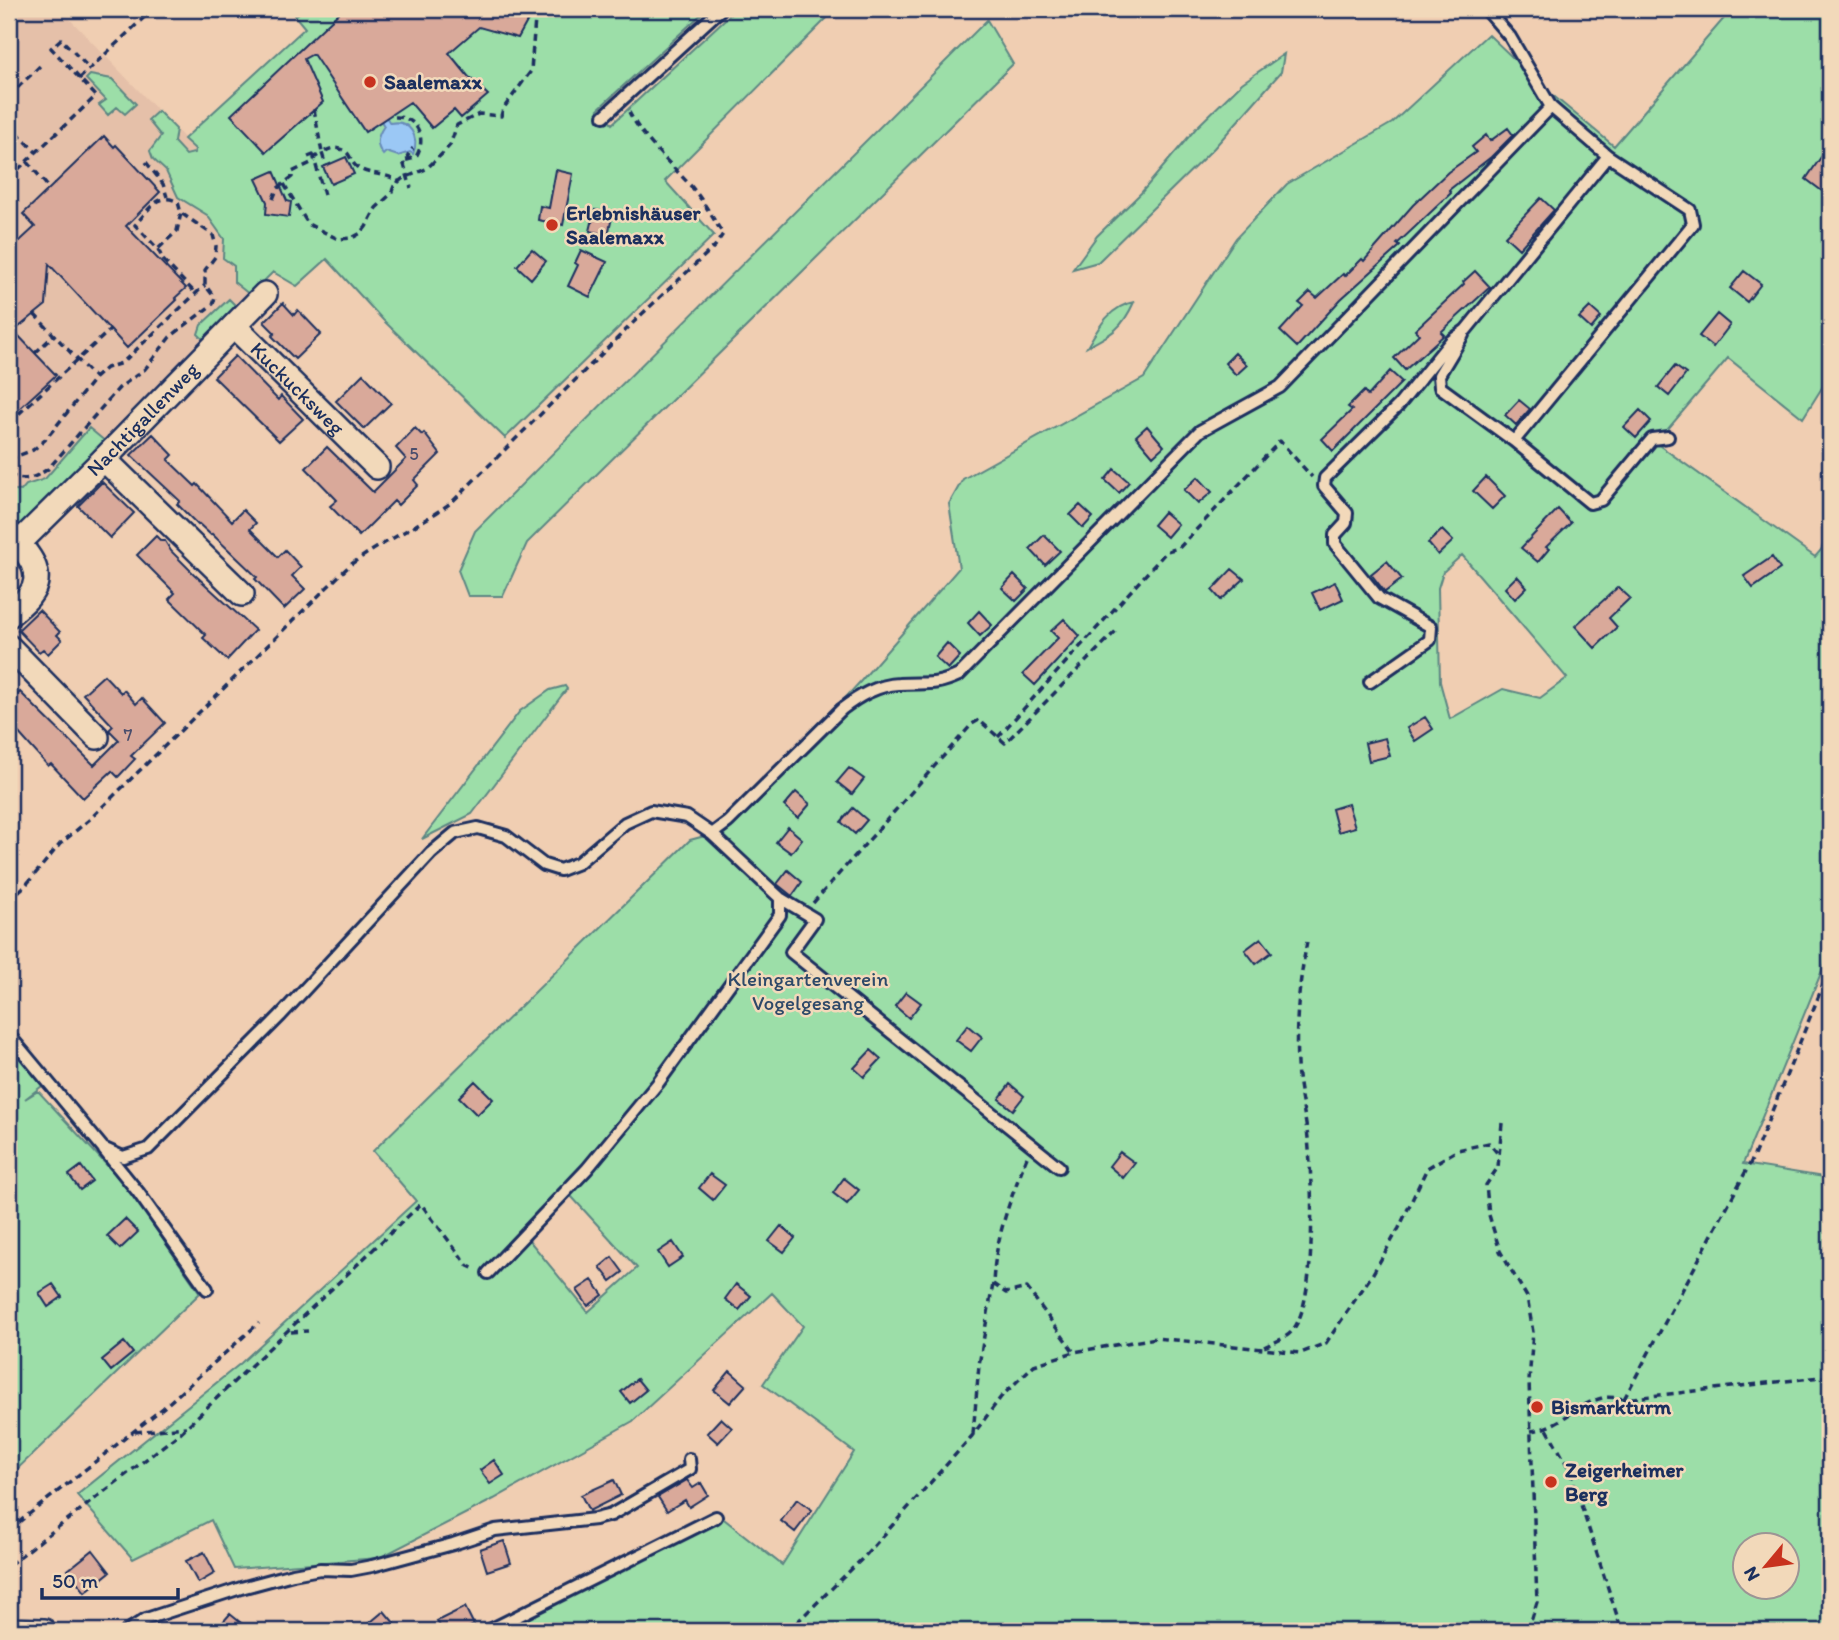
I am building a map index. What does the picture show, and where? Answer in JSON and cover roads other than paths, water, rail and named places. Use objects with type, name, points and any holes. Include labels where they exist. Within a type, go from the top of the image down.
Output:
[{"type":"street","name":"Nachtigallenweg","points":[[14,538],[104,459],[265,294]]},
{"type":"street","name":"Kuckucksweg","points":[[234,326],[370,454]]},
{"type":"street","points":[[104,459],[238,584]]},
{"type":"street","points":[[9,615],[31,595],[36,581],[34,562],[14,538]]},
{"type":"street","points":[[9,647],[95,731]]},
{"type":"street","points":[[9,1630],[44,1631]]},
{"type":"lane","points":[[604,116],[721,9]]},
{"type":"lane","points":[[1486,9],[1510,37],[1552,107],[1608,156],[1690,210],[1693,224],[1514,441]]},
{"type":"lane","points":[[712,834],[728,822],[842,709],[863,693],[895,684],[940,684],[960,675],[1200,431],[1280,387],[1552,107]]},
{"type":"lane","points":[[1608,156],[1466,330],[1439,375],[1440,387],[1514,441],[1590,503],[1601,500],[1652,439],[1668,437]]},
{"type":"lane","points":[[1370,682],[1430,640],[1431,627],[1379,598],[1335,544],[1335,535],[1346,523],[1347,513],[1324,486],[1325,478],[1399,405],[1451,341],[1466,330]]},
{"type":"lane","points":[[103,1148],[123,1157],[148,1149],[280,1016],[431,853],[455,834],[478,828],[506,836],[544,865],[560,870],[578,863],[625,823],[651,811],[687,817],[712,834],[780,898],[815,919],[791,952],[1059,1167]]},
{"type":"lane","points":[[488,1273],[587,1169],[658,1083],[780,915],[780,898]]},
{"type":"lane","points":[[9,1035],[138,1192],[207,1289]]},
{"type":"lane","points":[[127,1631],[146,1619],[293,1574],[320,1569],[351,1570],[453,1544],[495,1530],[611,1515],[690,1469],[689,1459]]},
{"type":"lane","points":[[488,1631],[716,1517]]},
{"type":"water","points":[[386,117],[390,123],[403,124],[412,131],[415,141],[413,154],[410,152],[398,156],[386,152],[383,155],[378,140],[384,126],[381,121]]},
{"type":"place","name":"Saalemaxx","points":[[370,82]]},
{"type":"place","name":"Erlebnishäuser Saalemaxx","points":[[552,225]]},
{"type":"place","name":"Bismarkturm","points":[[1537,1407]]},
{"type":"place","name":"Zeigerheimer Berg","points":[[1551,1482]]},
{"type":"park label","name":"Kleingartenverein Vogelgesang","points":[[808,991]]}]
